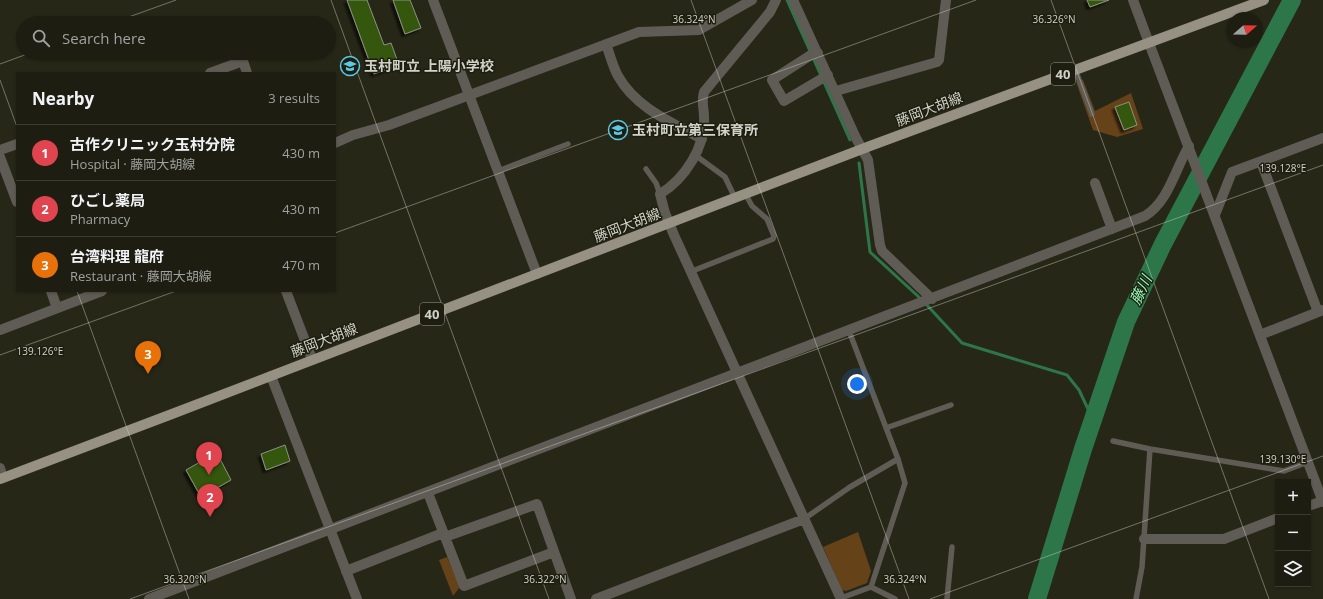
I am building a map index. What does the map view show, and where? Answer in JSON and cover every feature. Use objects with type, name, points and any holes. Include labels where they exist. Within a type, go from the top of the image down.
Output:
[{"type":"main road","name":"藤岡大胡線","points":[[1,475],[271,376],[863,149],[1264,0]]},
{"type":"street","points":[[433,0],[468,96],[537,274]]},
{"type":"street","points":[[336,143],[353,135],[389,125],[639,32],[699,30],[752,0]]},
{"type":"street","points":[[776,0],[770,12],[704,92],[701,102],[704,116],[702,139],[686,171],[672,186],[660,194],[669,224],[690,272],[738,373],[841,599]]},
{"type":"street","points":[[793,0],[813,55],[823,77],[836,91],[856,138],[868,160],[882,250],[926,301]]},
{"type":"street","points":[[836,91],[937,62],[939,60],[946,0]]},
{"type":"street","points":[[1133,0],[1308,462],[1320,486],[1323,501],[1311,505]]},
{"type":"street","points":[[606,44],[618,76],[627,89],[644,106],[702,139]]},
{"type":"street","points":[[813,55],[772,80],[784,101],[823,77]]},
{"type":"street","points":[[213,72],[243,61],[248,72]]},
{"type":"street","points":[[1213,211],[1232,172],[1323,138]]},
{"type":"street","points":[[0,150],[16,144]]},
{"type":"street","points":[[149,599],[850,331],[1146,216],[1152,211],[1169,188],[1190,149]]},
{"type":"street","points":[[0,157],[16,199]]},
{"type":"street","points":[[1260,162],[1320,311],[1260,335]]},
{"type":"street","points":[[1095,183],[1112,229]]},
{"type":"street","points":[[51,292],[57,308]]},
{"type":"street","points":[[0,330],[99,292]]},
{"type":"street","points":[[286,292],[312,360]]},
{"type":"street","points":[[271,376],[357,599]]},
{"type":"street","points":[[428,493],[464,586],[554,552]]},
{"type":"street","points":[[346,571],[444,535],[537,504],[571,599]]},
{"type":"street","points":[[598,599],[804,519]]},
{"type":"street","points":[[1144,539],[1224,539],[1275,519]]},
{"type":"lane","points":[[1075,69],[1092,114]]},
{"type":"lane","points":[[498,171],[568,144]]},
{"type":"lane","points":[[695,155],[724,177],[735,198]]},
{"type":"lane","points":[[646,169],[656,183],[660,194]]},
{"type":"lane","points":[[690,272],[773,239],[774,236],[767,219],[752,206],[746,194]]},
{"type":"lane","points":[[850,331],[898,459],[905,483],[871,587]]},
{"type":"lane","points":[[886,428],[951,405]]},
{"type":"lane","points":[[1113,441],[1150,449],[1284,471],[1308,462]]},
{"type":"lane","points":[[1136,599],[1142,567],[1150,449]]},
{"type":"lane","points":[[804,519],[850,487],[898,459]]},
{"type":"lane","points":[[947,599],[952,547]]},
{"type":"lane","points":[[841,599],[871,587],[895,599]]},
{"type":"shaded area","points":[[1083,80],[1095,111],[1131,93],[1143,129],[1117,137],[1093,130],[1076,82]]},
{"type":"shaded area","points":[[858,532],[871,571],[867,583],[846,591],[842,590],[823,547]]},
{"type":"shaded area","points":[[447,557],[460,587],[453,596],[439,560]]},
{"type":"building","points":[[347,0],[367,0],[384,45],[391,43],[399,65],[374,74]]},
{"type":"building","points":[[393,0],[410,0],[421,28],[405,34]]},
{"type":"building","points":[[1087,0],[1109,0],[1090,7]]},
{"type":"building","points":[[1129,102],[1137,125],[1124,130],[1115,107]]},
{"type":"building","points":[[285,445],[290,461],[266,470],[261,454]]},
{"type":"building","points":[[218,455],[231,480],[201,497],[186,470],[200,462],[200,465]]},
{"type":"waterway","points":[[787,0],[850,140]]},
{"type":"waterway","name":"藤川","points":[[1037,599],[1083,449],[1126,322],[1163,244],[1292,0]]},
{"type":"waterway","points":[[859,163],[870,252],[921,299]]},
{"type":"waterway","points":[[925,303],[962,343],[1067,375],[1079,390],[1088,409],[1090,427]]},
{"type":"place","name":"玉村町立 上陽小学校","points":[[350,66]]},
{"type":"place","name":"玉村町立第三保育所","points":[[618,130]]},
{"type":"place","name":"台湾料理 龍府","points":[[148,374]]},
{"type":"place","name":"古作クリニック玉村分院","points":[[209,475]]},
{"type":"place","name":"ひごし薬局","points":[[210,517]]}]
